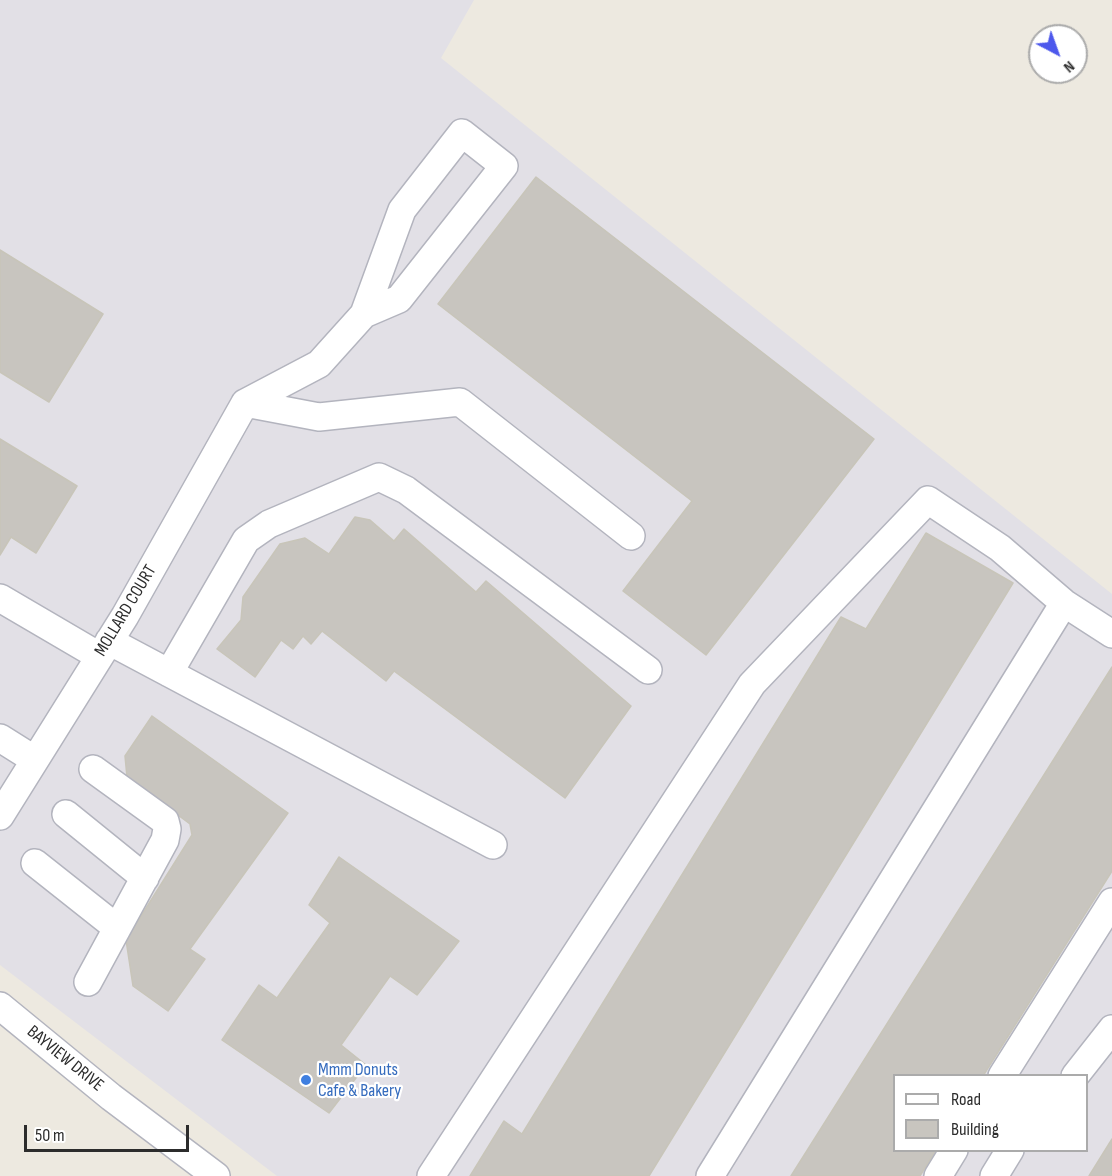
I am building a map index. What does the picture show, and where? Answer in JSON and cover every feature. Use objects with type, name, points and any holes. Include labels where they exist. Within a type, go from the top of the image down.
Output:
[{"type":"street","points":[[245,403],[319,364],[364,314],[402,210],[462,133],[504,166],[399,299],[364,314]]},
{"type":"street","points":[[245,403],[319,417],[460,402],[631,536]]},
{"type":"street","name":"MOLLARD COURT","points":[[0,816],[104,649],[245,403]]},
{"type":"street","points":[[169,673],[246,540],[269,524],[379,477],[405,490],[648,670]]},
{"type":"street","points":[[431,1176],[752,684],[928,500],[1000,548],[1064,603],[1112,634]]},
{"type":"street","points":[[0,597],[104,649],[169,673],[494,845]]},
{"type":"street","points":[[710,1176],[1064,603]]},
{"type":"street","points":[[0,738],[34,760]]},
{"type":"street","points":[[88,982],[165,840],[165,821],[93,769]]},
{"type":"street","points":[[66,814],[145,878]]},
{"type":"street","points":[[35,863],[117,928]]},
{"type":"street","points":[[1003,1074],[1112,902]]},
{"type":"street","name":"BAYVIEW DRIVE","points":[[0,1006],[111,1097],[216,1176]]},
{"type":"street","points":[[1077,1074],[1112,1029]]},
{"type":"street","points":[[938,1176],[953,1152]]},
{"type":"street","points":[[994,1176],[1009,1152]]},
{"type":"shaded area","points":[[0,0],[474,0],[441,58],[1112,594],[1112,1176],[277,1176],[0,965]]},
{"type":"building","points":[[536,177],[874,439],[706,655],[623,591],[692,501],[438,304]]},
{"type":"building","points":[[0,250],[103,314],[49,402],[0,372]]},
{"type":"building","points":[[0,439],[77,486],[36,553],[11,537],[0,555]]},
{"type":"building","points":[[355,517],[370,520],[394,541],[404,529],[476,592],[486,581],[631,706],[565,798],[394,671],[386,681],[322,631],[311,644],[303,636],[293,649],[281,640],[255,677],[217,649],[241,620],[243,597],[280,544],[305,538],[329,554]]},
{"type":"building","points":[[926,533],[1013,583],[649,1176],[470,1176],[504,1121],[522,1134],[841,617],[866,629]]},
{"type":"building","points":[[1112,667],[1112,871],[984,1074],[893,1074],[893,1152],[935,1152],[920,1176],[791,1176]]},
{"type":"building","points":[[152,716],[288,813],[190,949],[205,959],[168,1011],[133,986],[126,940],[192,835],[190,824],[127,777],[125,756]]},
{"type":"building","points":[[339,857],[459,941],[417,995],[390,976],[341,1045],[366,1065],[329,1113],[222,1040],[259,985],[277,998],[330,923],[309,905]]},
{"type":"building","points":[[1112,1139],[1112,1176],[1089,1176]]},
{"type":"place","name":"Mmm Donuts Cafe & Bakery","points":[[306,1080]]}]
